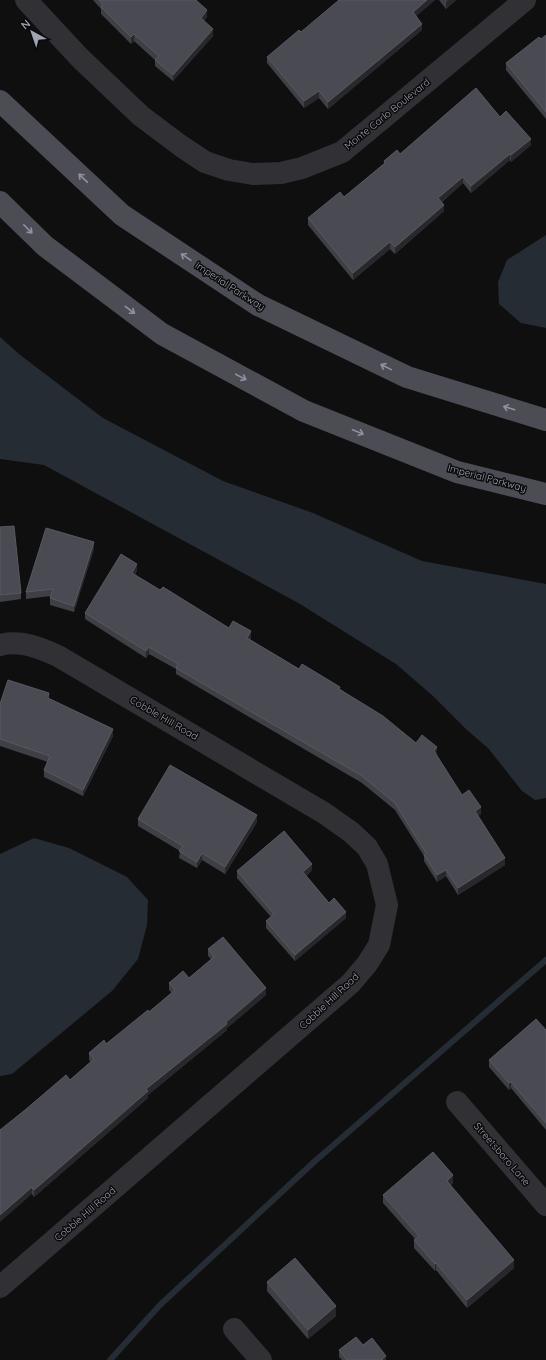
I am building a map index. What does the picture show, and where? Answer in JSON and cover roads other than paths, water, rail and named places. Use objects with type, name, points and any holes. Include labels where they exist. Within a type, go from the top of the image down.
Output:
[{"type":"main road","name":"Imperial Parkway","points":[[0,101],[122,214],[258,305],[407,377],[546,420]]},
{"type":"main road","name":"Imperial Parkway","points":[[0,202],[45,246],[162,334],[297,407],[457,472],[546,494]]},
{"type":"street","name":"Monte Carlo Boulevard","points":[[26,0],[80,58],[141,116],[205,162],[228,170],[253,174],[281,173],[302,168],[342,152],[525,0]]},
{"type":"street","name":"Cobble Hill Road","points":[[0,645],[12,642],[36,646],[58,656],[324,812],[352,832],[367,847],[377,864],[387,905],[380,945],[367,964],[351,982],[0,1287]]},
{"type":"street","name":"Streetsboro Lane","points":[[457,1102],[546,1205]]},
{"type":"street","points":[[234,1329],[261,1360]]},
{"type":"waterway","points":[[110,1360],[160,1305],[314,1162],[546,960]]}]
